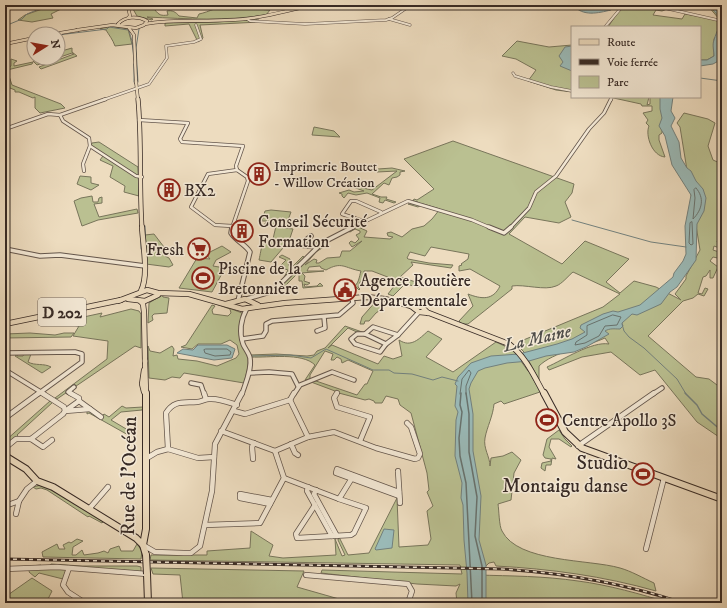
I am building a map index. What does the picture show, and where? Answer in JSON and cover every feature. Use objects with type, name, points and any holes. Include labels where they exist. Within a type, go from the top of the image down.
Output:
[{"type":"main road","points":[[131,5],[131,12],[146,22]]},
{"type":"main road","points":[[128,18],[130,16],[129,11],[131,5]]},
{"type":"main road","points":[[129,28],[136,27],[146,22],[247,19],[274,15],[313,5]]},
{"type":"main road","points":[[697,5],[722,6]]},
{"type":"main road","points":[[66,32],[118,24],[128,18],[137,17]]},
{"type":"main road","points":[[118,24],[129,28],[134,32],[144,249],[144,280],[143,287],[137,298],[148,300],[153,294]]},
{"type":"main road","points":[[134,43],[137,35],[135,29],[136,27]]},
{"type":"main road","points":[[5,44],[26,40]]},
{"type":"main road","points":[[144,280],[147,290],[153,294],[189,294],[225,304],[246,304]]},
{"type":"main road","points":[[141,291],[147,290]]},
{"type":"main road","name":"D 202","points":[[5,324],[137,298]]},
{"type":"main road","name":"Rue de l'Océan","points":[[137,298],[143,304],[144,312],[145,360],[142,384],[145,397],[146,529],[144,545],[146,554],[148,603]]},
{"type":"main road","points":[[225,304],[238,301],[236,304],[264,305],[380,298],[411,306],[509,344],[517,350],[528,365],[565,432],[578,446],[593,454],[722,499]]},
{"type":"main road","name":"Rue de l'Océan","points":[[144,312],[148,300]]},
{"type":"main road","points":[[5,456],[26,469],[37,481],[53,487],[136,538],[144,545]]},
{"type":"street","points":[[5,8],[16,5]]},
{"type":"street","points":[[389,19],[411,5]]},
{"type":"street","points":[[606,26],[621,8],[648,5]]},
{"type":"street","points":[[651,5],[721,21]]},
{"type":"street","points":[[247,19],[257,22],[305,24],[389,19],[401,24],[410,25]]},
{"type":"street","points":[[5,129],[48,114],[60,116],[149,84],[156,76],[167,58],[166,46],[200,40],[196,25]]},
{"type":"street","points":[[513,73],[515,76],[571,91]]},
{"type":"street","points":[[246,304],[273,291],[316,247],[402,203],[412,202],[472,220],[498,232],[507,232],[529,208],[536,192],[556,176],[589,129],[604,113],[612,98]]},
{"type":"street","points":[[60,116],[63,121],[89,138],[90,146],[84,160],[84,172]]},
{"type":"street","points":[[139,122],[188,125],[180,139],[182,142],[243,146],[236,166],[237,170]]},
{"type":"street","points":[[90,146],[136,176],[141,177]]},
{"type":"street","points":[[232,226],[215,225],[191,207],[208,174],[237,170],[247,177],[248,180],[231,233],[234,238],[248,248],[250,252],[238,301]]},
{"type":"street","points":[[363,222],[342,214],[351,201],[356,201],[382,212]]},
{"type":"street","points":[[311,236],[300,244],[316,247]]},
{"type":"street","points":[[5,249],[40,256],[60,255],[144,266]]},
{"type":"street","points":[[144,545],[155,552],[191,553],[200,546],[212,491],[215,444],[221,431],[234,412],[249,373],[250,359],[242,339],[241,327],[246,304],[239,294]]},
{"type":"street","points":[[242,339],[262,336],[266,331],[266,324],[272,321],[339,315],[345,311],[352,300]]},
{"type":"street","points":[[386,344],[365,334],[355,335],[351,339],[354,343],[380,352],[386,344],[398,335],[420,310]]},
{"type":"street","points":[[317,331],[325,328],[324,317]]},
{"type":"street","points":[[365,334],[374,327],[398,335]]},
{"type":"street","points":[[5,353],[75,352],[83,356],[82,362],[5,418]]},
{"type":"street","points":[[5,370],[64,407],[65,411]]},
{"type":"street","points":[[249,373],[269,372],[292,374],[298,386]]},
{"type":"street","points":[[234,412],[246,414],[290,400],[298,386],[332,372],[354,380]]},
{"type":"street","points":[[5,376],[10,373]]},
{"type":"street","points":[[192,383],[201,385],[206,399]]},
{"type":"street","points":[[74,388],[68,392],[79,398],[79,401],[101,416]]},
{"type":"street","points":[[578,446],[662,388]]},
{"type":"street","points":[[337,393],[334,398],[337,407],[370,417],[360,441]]},
{"type":"street","points":[[168,449],[166,413],[170,408],[182,401],[199,402],[206,399],[215,399],[237,405]]},
{"type":"street","points":[[290,400],[308,436]]},
{"type":"street","points":[[31,439],[79,401]]},
{"type":"street","points":[[65,411],[91,409]]},
{"type":"street","points":[[221,431],[275,451],[308,436],[334,432],[376,448],[418,458],[420,454],[411,427],[407,423]]},
{"type":"street","points":[[5,448],[16,439],[31,439],[44,447],[52,440]]},
{"type":"street","points":[[253,459],[252,447],[254,443]]},
{"type":"street","points":[[292,444],[295,453],[298,455]]},
{"type":"street","points":[[145,460],[150,455],[168,449],[198,458],[214,457]]},
{"type":"street","points":[[205,525],[260,524],[284,478],[275,451]]},
{"type":"street","points":[[398,471],[400,503]]},
{"type":"street","points":[[339,499],[352,477],[399,494]]},
{"type":"street","points":[[284,478],[366,508],[366,510],[354,533],[348,536],[298,538],[296,534],[315,505]]},
{"type":"street","points":[[646,549],[664,478]]},
{"type":"street","points":[[16,514],[20,505],[19,501],[27,489],[37,481]]},
{"type":"street","points":[[89,509],[108,487]]},
{"type":"street","points":[[308,487],[307,491],[334,536]]},
{"type":"street","points":[[316,490],[314,494],[334,536]]},
{"type":"street","points":[[240,494],[271,502],[240,498],[240,494]]},
{"type":"street","points":[[5,506],[19,501]]},
{"type":"street","points":[[5,569],[69,568],[147,574]]},
{"type":"street","points":[[69,568],[63,585],[68,592],[86,603]]},
{"type":"street","points":[[306,574],[404,583],[411,587],[412,594],[408,603]]},
{"type":"green space","points":[[49,5],[72,6],[65,7],[51,14],[53,18],[32,22],[18,20],[25,15],[48,7]]},
{"type":"green space","points":[[135,5],[161,8],[155,10],[162,15],[168,15],[167,11],[171,11],[175,12],[179,16],[197,18],[199,14],[229,5],[240,5],[270,10],[266,15],[221,19],[147,17],[153,19],[152,20],[137,16],[133,9]]},
{"type":"green space","points":[[653,6],[667,9],[662,11],[656,10],[653,15],[682,19],[685,14],[720,20],[708,6],[710,6],[721,17],[722,26],[714,39],[714,56],[707,60],[701,60],[701,26],[609,26],[620,9],[628,7]]},
{"type":"green space","points":[[254,19],[259,20],[260,22],[200,25],[203,38],[198,42],[189,24],[165,26],[165,23],[217,22]]},
{"type":"green space","points":[[110,26],[128,29],[132,44],[115,46],[106,30],[100,29]]},
{"type":"green space","points":[[517,41],[549,47],[571,45],[571,92],[556,90],[528,81],[536,70],[516,59],[502,56]]},
{"type":"green space","points":[[72,48],[72,52],[77,56],[66,60],[66,57],[74,54],[72,53],[66,55],[66,50]]},
{"type":"green space","points":[[11,59],[17,61],[14,63],[14,66],[26,63],[26,65],[7,70],[12,85],[61,104],[65,108],[40,113],[35,108],[35,97],[33,98],[19,92],[15,92],[15,90],[5,86],[7,82],[5,78],[5,69],[11,66]]},
{"type":"green space","points":[[42,66],[49,66],[41,69],[39,67]]},
{"type":"green space","points":[[614,98],[649,98],[647,105],[650,104],[650,98],[663,98],[662,133],[659,135],[659,140],[665,157],[656,153],[649,140],[649,126],[646,123],[648,120],[643,113],[652,111],[652,106],[642,106],[641,104]]},
{"type":"green space","points":[[684,113],[708,119],[715,123],[708,146],[713,160],[722,164],[722,240],[718,239],[717,242],[722,245],[722,249],[714,246],[713,250],[722,253],[722,259],[713,257],[710,261],[718,267],[713,278],[710,278],[710,270],[706,276],[703,277],[698,293],[702,294],[705,288],[708,289],[704,296],[698,294],[693,298],[683,301],[648,336],[696,377],[709,379],[717,385],[722,383],[722,396],[718,402],[722,406],[722,439],[697,422],[655,370],[640,375],[611,352],[582,357],[549,370],[547,367],[594,345],[609,344],[605,338],[561,353],[545,361],[539,366],[539,380],[524,352],[519,347],[521,341],[603,307],[620,294],[573,272],[556,286],[540,288],[512,286],[512,289],[468,324],[462,324],[459,321],[473,306],[468,294],[486,298],[494,294],[500,286],[470,269],[459,271],[459,266],[468,259],[469,254],[431,247],[425,256],[410,252],[407,258],[408,259],[453,265],[451,268],[411,262],[413,265],[400,277],[422,284],[419,287],[405,284],[393,296],[388,294],[398,281],[372,271],[364,271],[363,282],[360,282],[358,287],[360,289],[359,290],[356,287],[352,288],[349,284],[352,280],[353,287],[356,284],[361,271],[343,266],[331,267],[326,270],[320,266],[309,267],[307,271],[324,271],[302,273],[305,276],[304,281],[310,283],[307,285],[304,284],[305,287],[317,286],[320,283],[323,286],[303,288],[302,281],[299,281],[299,272],[285,286],[278,285],[277,282],[283,279],[288,270],[279,267],[286,260],[279,257],[282,255],[290,259],[291,262],[288,265],[293,266],[303,256],[306,260],[318,247],[302,244],[310,239],[312,242],[318,243],[323,239],[325,240],[321,242],[325,244],[325,246],[316,252],[305,265],[314,259],[317,260],[316,263],[319,263],[327,258],[340,257],[342,251],[350,251],[362,241],[352,247],[349,243],[351,241],[355,243],[359,239],[356,235],[360,233],[360,231],[355,229],[350,232],[348,231],[356,226],[367,231],[364,237],[390,239],[393,237],[388,236],[387,233],[391,232],[402,237],[412,229],[424,226],[440,209],[423,204],[418,207],[408,204],[416,204],[418,202],[413,201],[414,199],[417,200],[434,189],[404,159],[453,141],[574,184],[572,193],[565,202],[571,217],[559,223],[525,217],[509,234],[562,264],[585,241],[629,259],[606,282],[620,293],[634,281],[656,287],[681,300],[675,294],[686,279],[686,276],[700,250],[680,127],[677,123]]},
{"type":"green space","points":[[314,127],[334,131],[340,137],[312,135]]},
{"type":"green space","points":[[99,142],[138,167],[139,196],[124,192],[125,186],[110,177],[113,166],[100,160],[103,156],[91,146],[92,143]]},
{"type":"green space","points":[[392,168],[405,171],[400,172],[400,175],[397,177],[392,178],[389,185],[384,183],[372,194],[387,197],[386,199],[396,202],[394,203],[385,200],[383,203],[379,202],[380,198],[367,193],[356,195],[348,193],[344,198],[342,194],[339,193],[349,190],[354,192],[364,191],[353,187],[354,186],[372,190],[397,171],[377,172],[378,169]]},
{"type":"green space","points":[[80,176],[91,177],[91,183],[99,185],[91,190],[77,184]]},
{"type":"green space","points":[[92,196],[93,202],[98,202],[99,198],[102,197],[102,203],[94,204],[99,217],[137,209],[138,213],[98,220],[82,226],[74,201]]},
{"type":"green space","points":[[271,210],[291,212],[285,228],[293,229],[289,241],[271,262],[259,260],[262,246],[266,242],[273,239],[276,226],[264,225],[267,221],[262,221],[265,211]]},
{"type":"green space","points":[[154,234],[164,247],[165,256],[169,258],[173,265],[169,267],[146,264],[145,235]]},
{"type":"green space","name":"Piscine de la Bretonnière","points":[[222,246],[231,252],[216,260],[213,266],[225,268],[212,292],[179,288],[197,258],[210,259],[206,254]]},
{"type":"green space","points":[[162,295],[163,297],[169,298],[167,313],[154,314],[152,316],[153,320],[148,323],[149,303]]},
{"type":"green space","points":[[377,300],[382,301],[381,304],[383,308],[369,321],[365,321],[364,324],[360,324],[362,317]]},
{"type":"green space","points":[[213,303],[242,313],[240,332],[248,358],[244,383],[184,373],[180,378],[172,377],[165,380],[149,378],[148,346],[150,351],[160,353],[172,346],[174,349],[173,356],[177,355],[178,359],[197,361],[217,366],[236,358],[239,354],[237,345],[230,340],[221,344],[198,344],[192,349],[181,347],[186,345],[212,305],[215,306],[212,310],[213,314],[228,316],[231,313],[230,309]]},
{"type":"green space","points":[[131,309],[139,311],[141,314],[141,348],[135,346],[57,399],[55,398],[107,359],[108,341],[73,336],[79,326],[56,323],[102,313],[100,317]]},
{"type":"green space","points":[[345,326],[365,333],[359,333],[348,328],[328,348],[332,345],[378,364],[384,356],[393,359],[402,356],[399,340],[407,343],[415,342],[428,331],[442,339],[426,357],[453,372],[496,342],[513,350],[530,372],[540,392],[504,404],[501,401],[494,404],[485,442],[490,466],[491,458],[503,456],[512,452],[521,460],[514,473],[511,500],[498,504],[502,531],[510,541],[523,549],[555,558],[607,565],[624,569],[654,583],[656,591],[597,577],[537,569],[496,566],[494,562],[489,563],[477,575],[565,579],[613,587],[670,603],[457,603],[456,593],[460,584],[456,586],[417,584],[321,573],[322,570],[462,574],[460,565],[150,560],[151,555],[207,555],[207,551],[250,548],[251,531],[273,545],[269,556],[283,558],[336,555],[335,539],[342,556],[345,555],[338,540],[339,537],[348,555],[369,553],[397,498],[399,547],[428,545],[431,539],[427,511],[433,506],[427,492],[429,490],[427,473],[411,413],[400,405],[398,399],[386,396],[382,403],[375,403],[369,399],[365,400],[335,392],[311,382],[316,381],[357,395],[365,384],[367,384],[373,371],[348,360],[342,363],[341,359],[337,357],[334,360],[331,360],[333,354],[325,351],[310,375],[310,379],[305,380],[315,365],[309,361],[294,357],[251,357],[250,355],[314,355],[317,351],[325,348]]},
{"type":"green space","points":[[30,333],[55,335],[74,333],[71,337],[5,338],[5,334]]},
{"type":"green space","points":[[18,354],[17,356],[31,354],[28,362],[51,367],[42,373],[15,356]]},
{"type":"green space","points":[[50,401],[53,402],[17,435],[19,437],[14,438],[5,445],[5,441]]},
{"type":"green space","points":[[122,406],[126,408],[143,407],[142,410],[121,412],[111,420],[133,433],[130,436],[89,413],[87,414],[87,411],[94,413],[100,418],[104,414],[109,417]]},
{"type":"green space","points":[[559,430],[572,446],[571,447],[559,439],[551,439],[549,447],[556,459],[552,458],[551,465],[546,465],[545,471],[541,468],[542,463],[551,461],[551,459],[545,458],[543,455],[547,439]]},
{"type":"green space","points":[[41,485],[52,488],[104,521],[102,523],[89,516],[88,517],[47,490],[41,488],[36,489],[33,487]]},
{"type":"green space","points":[[77,539],[83,541],[73,547],[72,555],[76,555],[82,550],[84,555],[104,551],[108,553],[110,549],[119,546],[121,551],[133,551],[137,544],[142,551],[141,559],[43,557],[42,552],[57,544],[59,549],[65,549],[63,545],[69,542],[71,543]]},
{"type":"green space","points":[[51,564],[82,566],[137,566],[141,567],[141,572],[68,569],[63,579],[39,573],[35,577],[29,572],[31,566],[41,565],[45,569],[49,569]]},
{"type":"green space","points":[[151,568],[304,571],[297,587],[353,603],[257,603],[249,601],[248,603],[183,603],[180,575],[153,574]]},
{"type":"green space","points":[[32,578],[52,591],[46,603],[5,603],[5,597]]},
{"type":"water","points":[[573,5],[612,5],[613,7],[611,10],[586,13],[577,9]]},
{"type":"water","points":[[709,6],[716,6],[722,12],[722,59],[713,64],[701,66],[701,60],[707,60],[714,56],[713,42],[720,25],[720,19]]},
{"type":"water","points":[[571,46],[571,71],[560,66],[563,62],[559,56],[565,47]]},
{"type":"water","points":[[660,98],[673,98],[671,111],[675,118],[671,126],[679,142],[681,158],[703,189],[706,198],[704,211],[697,224],[696,260],[677,287],[670,292],[661,304],[637,315],[632,314],[622,323],[623,326],[620,329],[610,329],[605,331],[609,334],[586,347],[574,352],[546,356],[529,361],[507,363],[478,371],[469,389],[473,414],[473,451],[481,496],[479,540],[486,565],[486,603],[468,603],[463,505],[461,498],[462,483],[455,456],[456,420],[458,412],[455,406],[457,386],[455,384],[458,377],[471,363],[491,356],[519,354],[572,339],[585,332],[580,328],[581,325],[603,314],[613,311],[618,312],[640,305],[673,277],[686,254],[685,226],[691,195],[672,165],[665,136],[659,126],[662,118]]},
{"type":"water","points":[[198,345],[227,345],[235,349],[232,358],[214,360],[177,353],[183,349],[193,350]]},
{"type":"water","points":[[384,529],[394,530],[392,548],[376,550],[375,549]]},
{"type":"waterway","points":[[5,26],[22,19],[27,14],[49,5]]},
{"type":"waterway","points":[[66,34],[107,29],[109,27],[128,30]]},
{"type":"waterway","points":[[138,82],[136,48],[139,29]]},
{"type":"waterway","points":[[129,31],[132,41]]},
{"type":"waterway","points":[[132,42],[134,60]]},
{"type":"waterway","points":[[134,64],[134,82]]},
{"type":"waterway","points":[[701,78],[722,81]]},
{"type":"waterway","points":[[572,220],[651,242],[686,247]]},
{"type":"waterway","points":[[145,226],[146,248]]},
{"type":"waterway","points":[[141,241],[141,249]]},
{"type":"waterway","points":[[622,324],[624,331],[629,337],[644,348],[677,379],[686,394]]},
{"type":"waterway","points":[[251,356],[290,355],[311,358],[326,349],[373,370],[389,370],[394,373],[412,374],[433,380],[442,377],[458,381]]},
{"type":"waterway","points":[[686,394],[697,405],[702,414],[722,431]]},
{"type":"railway","points":[[5,559],[502,569],[548,573],[594,580],[639,590],[683,603]]},
{"type":"place","name":"Imprimerie Boutet - Willow Création","points":[[259,174]]},
{"type":"place","name":"BX2","points":[[169,190]]},
{"type":"place","name":"Conseil Sécurité Formation","points":[[242,231]]},
{"type":"place","name":"Fresh","points":[[199,249]]},
{"type":"place","name":"Piscine de la Bretonnière","points":[[203,278]]},
{"type":"place","name":"Agence Routière Départementale","points":[[345,290]]},
{"type":"place","name":"Centre Apollo 3S","points":[[547,420]]},
{"type":"place","name":"Studio Montaigu danse","points":[[643,474]]},
{"type":"water label","name":"La Maine","points":[[537,338]]}]
